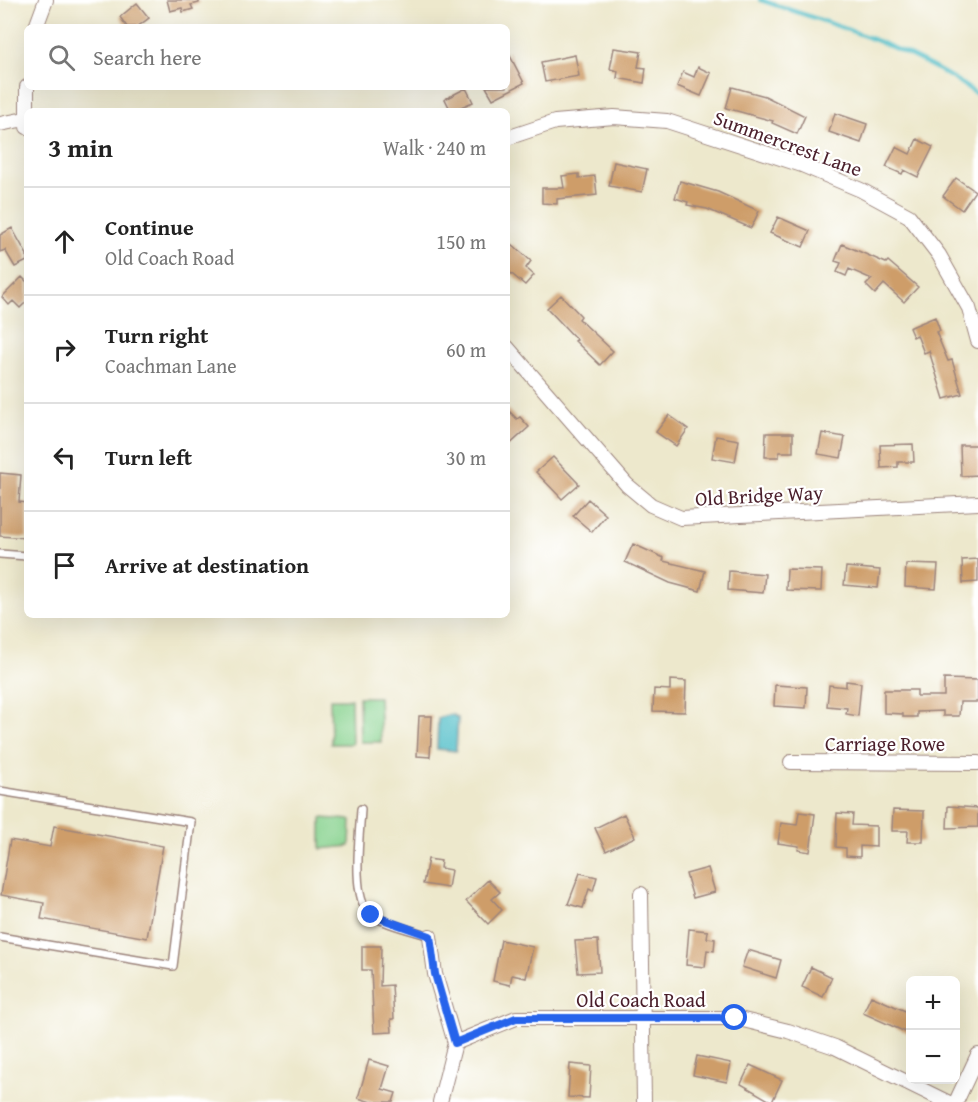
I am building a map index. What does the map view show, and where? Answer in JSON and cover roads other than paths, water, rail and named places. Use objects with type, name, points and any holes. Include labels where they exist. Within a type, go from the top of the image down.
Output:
[{"type":"street","points":[[37,24],[46,0]]},
{"type":"street","points":[[26,108],[27,90]]},
{"type":"street","name":"Summercrest Lane","points":[[510,137],[555,122],[614,117],[668,121],[802,165],[861,190],[909,216],[939,255],[969,308],[978,341]]},
{"type":"street","points":[[0,124],[24,123]]},
{"type":"street","name":"Old Bridge Way","points":[[510,350],[627,485],[651,505],[681,518],[978,503]]},
{"type":"street","name":"Carriage Rowe","points":[[791,762],[978,763]]},
{"type":"street","points":[[640,894],[644,1102]]},
{"type":"street","points":[[430,936],[435,974],[455,1043],[440,1102]]},
{"type":"street","name":"Old Coach Road","points":[[455,1043],[516,1018],[644,1020],[735,1018],[788,1031],[835,1047],[947,1102]]},
{"type":"street","points":[[956,1102],[978,1055]]},
{"type":"lane","points":[[0,554],[24,556]]},
{"type":"lane","points":[[0,791],[191,822],[173,966],[0,937]]},
{"type":"lane","points":[[361,809],[358,875],[364,907],[371,915],[430,936]]},
{"type":"water","points":[[451,714],[458,718],[456,751],[437,749],[438,718]]},
{"type":"waterway","points":[[760,0],[845,28],[901,51],[928,64],[978,95]]}]
